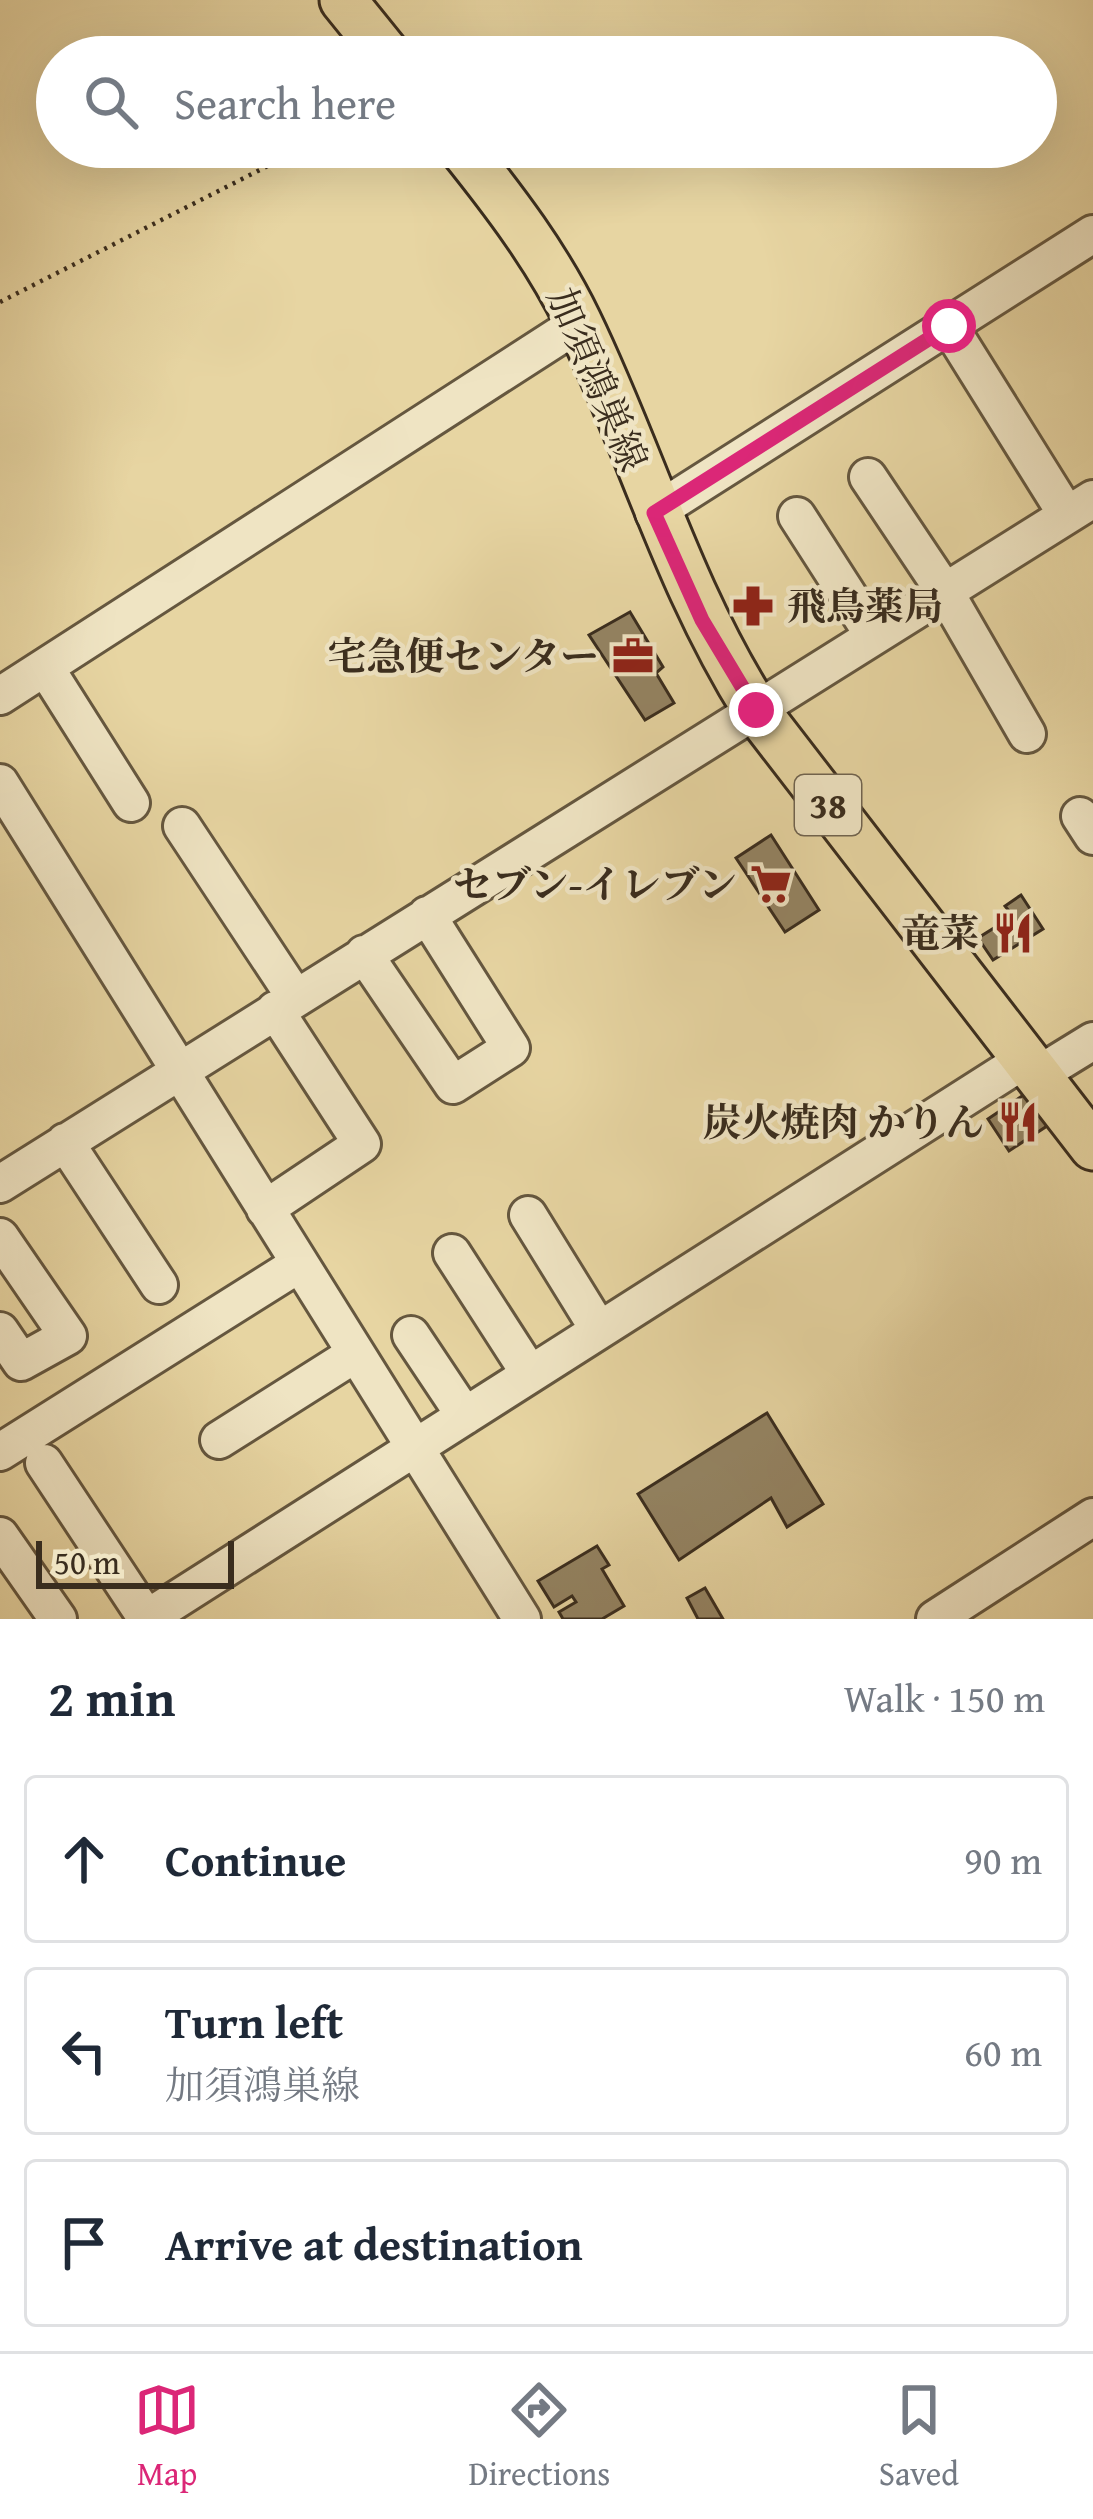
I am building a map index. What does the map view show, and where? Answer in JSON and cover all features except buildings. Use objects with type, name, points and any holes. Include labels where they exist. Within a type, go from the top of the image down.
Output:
[{"type":"main road","points":[[344,0],[372,36]]},
{"type":"main road","name":"加須鴻巣線","points":[[478,168],[519,221],[579,322],[702,620],[756,710],[1093,1147]]},
{"type":"street","points":[[654,513],[1093,234]]},
{"type":"street","points":[[0,696],[579,322]]},
{"type":"street","points":[[0,1184],[1080,507],[949,326]]},
{"type":"street","points":[[868,476],[945,592],[1028,734]]},
{"type":"street","points":[[797,516],[874,636]]},
{"type":"street","points":[[45,667],[131,803]]},
{"type":"street","points":[[0,783],[522,1619]]},
{"type":"street","points":[[182,826],[362,1144],[265,1209]]},
{"type":"street","points":[[364,954],[453,1085],[512,1048],[428,914]]},
{"type":"street","points":[[44,1463],[162,1615],[599,1330],[1030,1068],[1093,1041]]},
{"type":"street","points":[[65,1142],[159,1285]]},
{"type":"street","points":[[528,1215],[599,1330]]},
{"type":"street","points":[[0,1237],[68,1336],[21,1362],[0,1331]]},
{"type":"street","points":[[452,1253],[530,1374]]},
{"type":"street","points":[[0,1452],[299,1264]]},
{"type":"street","points":[[411,1336],[465,1415]]},
{"type":"street","points":[[219,1440],[355,1354]]},
{"type":"street","points":[[934,1619],[1093,1517]]},
{"type":"street","points":[[0,1536],[58,1619]]},
{"type":"path","points":[[0,302],[264,168]]},
{"type":"place","name":"飛鳥薬局","points":[[753,606]]},
{"type":"place","name":"宅急便センター","points":[[633,656]]},
{"type":"place","name":"セブン-イレブン","points":[[771,884]]},
{"type":"place","name":"竜菜","points":[[1013,933]]},
{"type":"place","name":"炭火焼肉 かりん","points":[[1018,1122]]},
{"type":"route","points":[[756,710],[702,620],[654,513],[949,326]]}]
